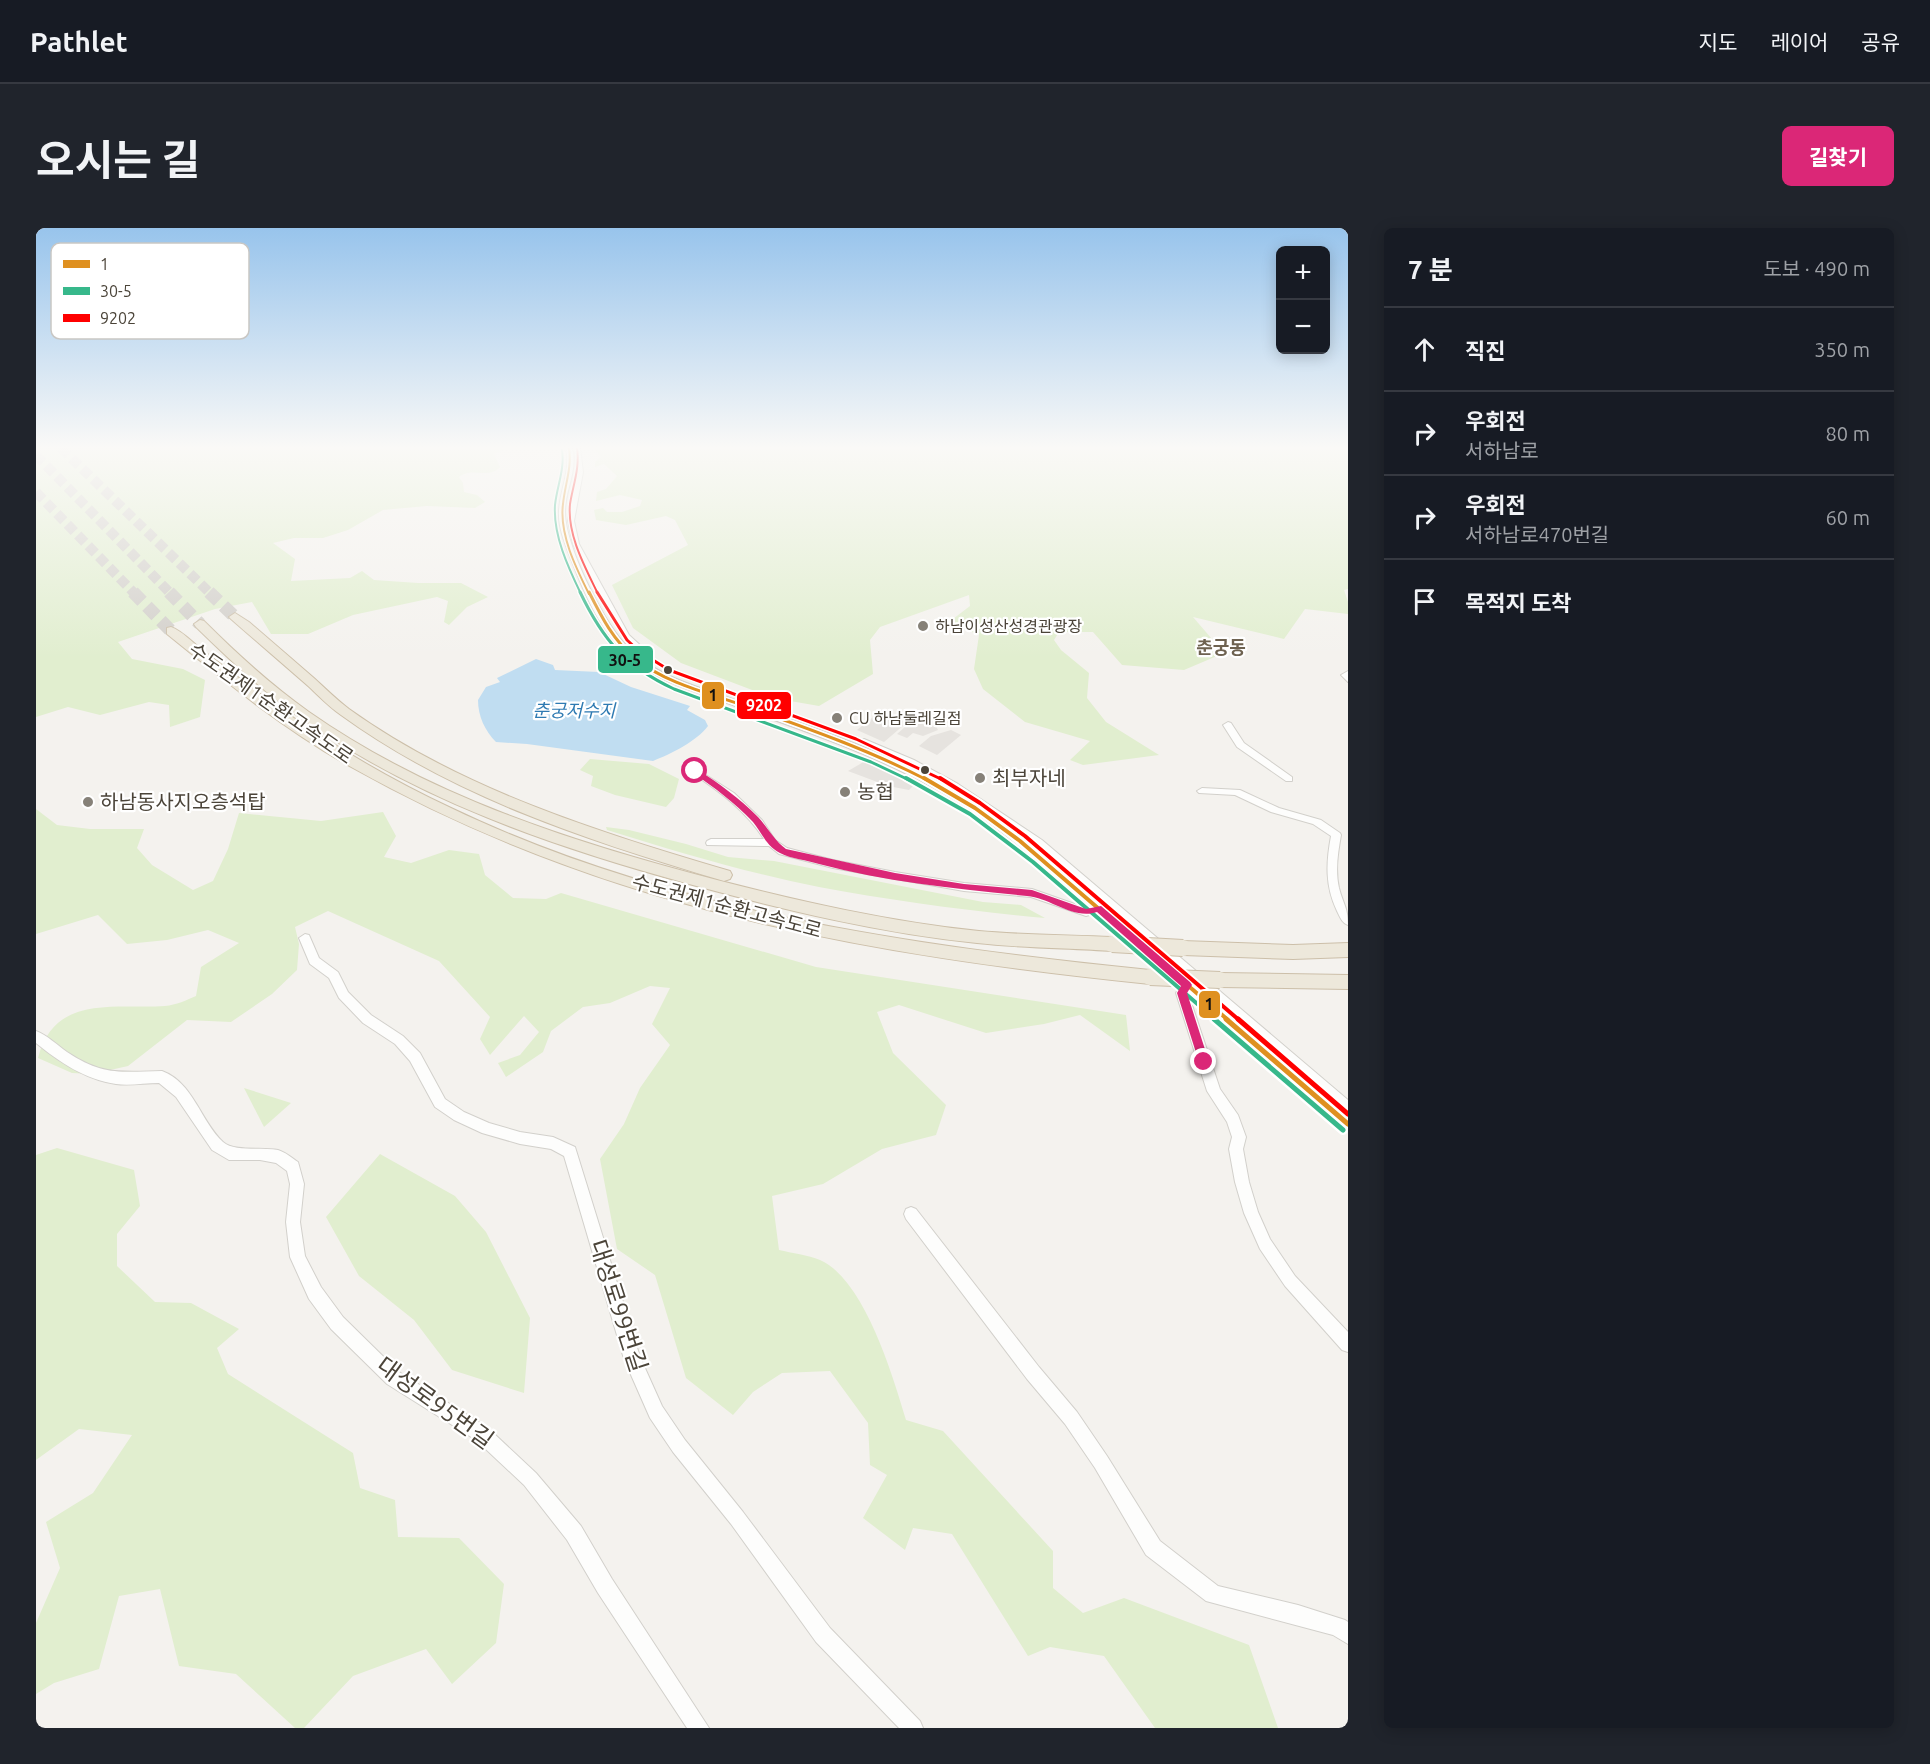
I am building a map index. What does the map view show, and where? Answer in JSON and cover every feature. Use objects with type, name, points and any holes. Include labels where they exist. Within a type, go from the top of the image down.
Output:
[{"type":"highway","name":"수도권제1순환고속도로","points":[[235,616],[346,714],[394,744],[465,782],[561,823],[651,854],[734,878],[835,902],[973,926],[1112,944],[1181,956],[1348,949]]},
{"type":"highway","name":"수도권제1순환고속도로","points":[[200,624],[250,674],[321,726],[420,781],[476,807],[564,841],[663,872],[825,912],[978,937],[1112,944]]},
{"type":"highway","name":"수도권제1순환고속도로","points":[[171,631],[300,729],[422,800],[564,860],[675,894],[868,942],[1033,966],[1150,977],[1348,982]]},
{"type":"street","points":[[562,518],[562,529],[570,550],[608,626],[629,653],[648,667],[687,686],[860,749],[936,785],[998,825],[1098,908],[1348,1124]]},
{"type":"street","points":[[572,518],[576,544],[626,636],[638,650],[684,678],[882,749],[949,782],[1001,815],[1181,956],[1348,1107]]},
{"type":"street","points":[[1348,674],[1345,675],[1348,679]]},
{"type":"street","points":[[1228,725],[1240,746],[1289,779]]},
{"type":"street","points":[[695,771],[730,795],[758,822],[771,842],[783,851],[833,864],[964,887],[1032,893],[1086,912],[1098,908]]},
{"type":"street","points":[[1202,791],[1237,792],[1275,810],[1317,822],[1336,835],[1331,862],[1331,884],[1348,921]]},
{"type":"street","points":[[711,843],[771,842]]},
{"type":"street","name":"대성로99번길","points":[[305,938],[314,961],[334,975],[343,995],[367,1019],[399,1040],[415,1057],[440,1103],[459,1116],[487,1129],[520,1138],[553,1143],[570,1152],[632,1359],[656,1412],[679,1446],[737,1518],[823,1635],[913,1728]]},
{"type":"street","points":[[1187,985],[1182,993],[1207,1071],[1214,1091],[1233,1119],[1239,1137],[1236,1149],[1251,1213],[1265,1244],[1290,1281],[1348,1344]]},
{"type":"street","name":"대성로95번길","points":[[36,1036],[60,1055],[82,1068],[116,1078],[162,1077],[181,1093],[217,1146],[229,1154],[260,1154],[279,1157],[293,1167],[297,1184],[293,1222],[298,1257],[315,1293],[337,1323],[393,1378],[482,1434],[530,1479],[574,1533],[605,1586],[699,1728]]},
{"type":"street","points":[[911,1214],[1033,1373],[1071,1418],[1101,1462],[1153,1548],[1213,1594],[1308,1618],[1338,1627],[1348,1634]]},
{"type":"green space","points":[[36,518],[369,518],[348,530],[323,538],[294,538],[273,543],[295,559],[291,581],[350,578],[362,571],[374,580],[461,583],[488,597],[467,607],[449,625],[444,622],[448,601],[437,597],[353,615],[308,634],[271,634],[252,602],[215,609],[118,642],[132,659],[183,669],[205,680],[200,717],[170,727],[169,705],[149,702],[100,715],[68,707],[36,717]]},
{"type":"green space","points":[[596,518],[657,518],[626,525],[596,520]]},
{"type":"green space","points":[[670,518],[1348,518],[1348,589],[1344,590],[1348,602],[1348,614],[1305,609],[1284,639],[1193,617],[1224,653],[1184,670],[1122,665],[1093,632],[1059,632],[1054,640],[1061,650],[1089,673],[1087,698],[1106,722],[1159,755],[1083,765],[1070,760],[1090,741],[1025,722],[983,689],[974,669],[979,635],[949,622],[970,606],[969,595],[880,627],[870,640],[873,674],[819,706],[773,698],[681,663],[633,628],[612,585],[688,545],[675,520]]},
{"type":"green space","points":[[590,759],[649,764],[679,779],[674,798],[666,807],[615,795],[591,786],[593,776],[580,770]]},
{"type":"green space","points":[[36,809],[57,825],[90,829],[144,829],[137,848],[152,865],[193,890],[213,881],[228,849],[239,813],[321,821],[383,812],[396,836],[384,857],[411,863],[449,850],[479,854],[485,875],[513,898],[546,899],[561,893],[816,967],[1126,1015],[1130,1051],[1080,1015],[1044,1024],[986,1033],[899,1005],[877,1012],[893,1053],[946,1105],[936,1135],[882,1149],[823,1184],[772,1196],[779,1250],[820,1260],[836,1271],[850,1287],[875,1331],[906,1420],[943,1431],[1053,1551],[1053,1588],[1083,1613],[1124,1598],[1249,1645],[1278,1728],[1155,1728],[1104,1656],[1050,1647],[1028,1656],[952,1534],[913,1528],[905,1550],[863,1518],[887,1475],[870,1465],[868,1423],[830,1371],[782,1373],[753,1392],[733,1415],[686,1378],[655,1275],[617,1249],[600,1159],[624,1124],[640,1088],[670,1045],[652,1024],[670,988],[650,986],[610,1003],[583,1007],[551,1031],[543,1052],[506,1077],[498,1063],[520,1055],[539,1032],[524,1016],[490,1055],[480,1039],[490,1017],[439,961],[328,911],[295,927],[299,944],[297,970],[272,994],[231,1022],[187,1020],[128,1066],[92,1074],[72,1073],[38,1058],[46,1038],[58,1023],[72,1014],[89,1009],[165,1006],[193,998],[196,996],[201,967],[239,943],[208,930],[167,940],[127,944],[98,915],[36,934]]},
{"type":"green space","points":[[606,827],[629,830],[686,844],[728,857],[774,861],[983,902],[1021,905],[1045,918],[932,905],[819,887],[713,862],[607,830]]},
{"type":"green space","points":[[244,1088],[291,1103],[264,1127]]},
{"type":"green space","points":[[57,1148],[134,1170],[140,1206],[117,1234],[117,1266],[155,1302],[191,1303],[239,1329],[217,1348],[228,1374],[353,1453],[360,1488],[395,1500],[398,1537],[459,1538],[504,1584],[496,1643],[452,1684],[426,1649],[353,1676],[304,1728],[295,1728],[236,1674],[179,1666],[160,1589],[119,1596],[99,1669],[54,1683],[36,1694],[36,1623],[60,1568],[46,1522],[93,1493],[132,1435],[79,1429],[36,1460],[36,1155]]},
{"type":"green space","points":[[380,1154],[455,1196],[486,1232],[530,1318],[524,1393],[452,1370],[414,1320],[359,1276],[326,1217]]},
{"type":"shaded area","points":[[882,710],[901,719],[905,724],[884,742],[857,730]]},
{"type":"shaded area","points":[[931,717],[938,730],[923,736],[913,733],[907,738],[897,734],[912,721],[912,718]]},
{"type":"shaded area","points":[[951,730],[961,735],[937,755],[919,746],[931,736]]},
{"type":"shaded area","points":[[867,760],[913,786],[909,790],[888,786],[848,771]]},
{"type":"water","name":"춘궁저수지","points":[[536,659],[553,665],[555,670],[599,672],[631,687],[690,706],[687,710],[705,720],[708,726],[691,742],[653,761],[496,742],[483,723],[478,700],[486,687],[500,682],[497,678]]},
{"type":"tunnel","points":[[61,518],[135,594]]},
{"type":"tunnel","points":[[97,518],[171,594]]},
{"type":"tunnel","points":[[133,518],[211,594]]},
{"type":"tunnel","points":[[133,592],[171,631]]},
{"type":"tunnel","points":[[169,592],[200,624]]},
{"type":"tunnel","points":[[209,592],[235,617]]},
{"type":"transit line","name":"30-5","points":[[556,518],[561,546],[586,605],[606,639],[629,663],[674,689],[871,762],[922,786],[970,814],[1033,862],[1343,1130]]},
{"type":"transit line","name":"1","points":[[563,518],[569,545],[594,603],[614,635],[635,659],[680,684],[798,725],[903,767],[975,808],[1062,876],[1348,1124]]},
{"type":"transit line","name":"9202","points":[[571,518],[582,560],[600,597],[619,629],[640,652],[685,678],[830,729],[908,761],[980,803],[1046,853],[1348,1114]]},
{"type":"place","name":"하남이성산성경관광장","points":[[923,626]]},
{"type":"place","name":"CU 하남둘레길점","points":[[837,718]]},
{"type":"place","name":"최부자네","points":[[980,778]]},
{"type":"place","name":"농협","points":[[845,792]]},
{"type":"place","name":"하남동사지오층석탑","points":[[88,802]]},
{"type":"district","name":"춘궁동","points":[[1221,648]]},
{"type":"route","points":[[695,771],[730,795],[758,822],[771,842],[783,851],[895,876],[964,887],[1032,893],[1086,912],[1098,908],[1187,985],[1182,993],[1204,1062]]}]
